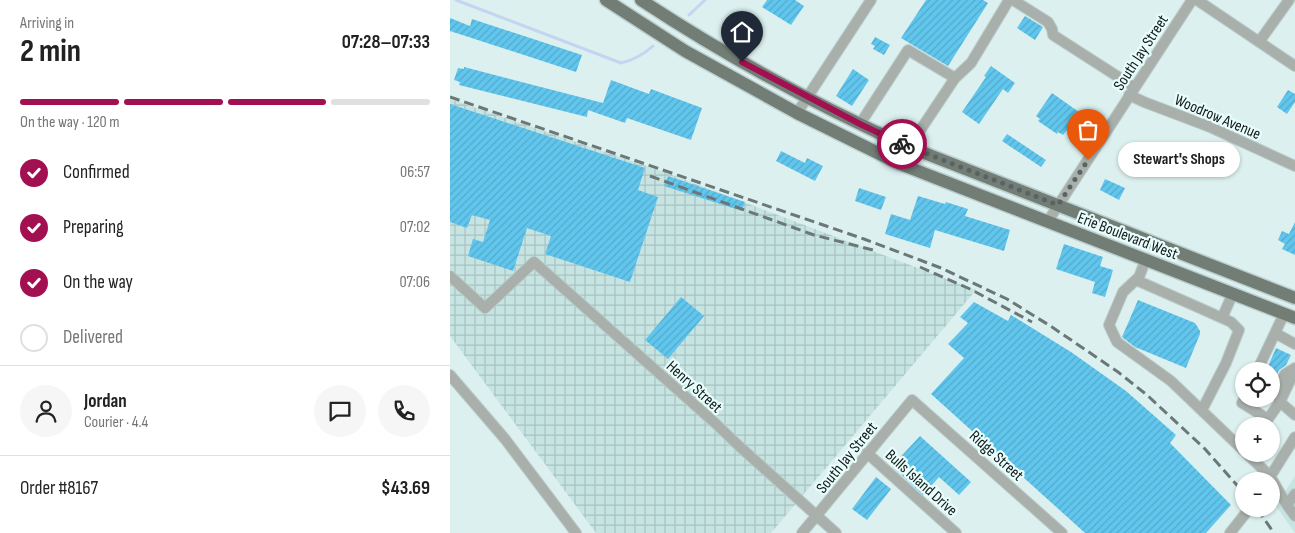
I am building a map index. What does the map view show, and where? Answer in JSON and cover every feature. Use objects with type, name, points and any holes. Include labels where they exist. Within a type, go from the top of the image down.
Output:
[{"type":"main road","name":"Erie Boulevard West","points":[[606,0],[686,51],[797,113],[900,164],[1290,316]]},
{"type":"main road","name":"Erie Boulevard West","points":[[641,0],[742,62],[860,124],[909,147],[1295,298]]},
{"type":"street","points":[[797,113],[871,0]]},
{"type":"street","points":[[909,147],[955,78],[971,63],[1011,0]]},
{"type":"street","name":"Woodrow Avenue","points":[[1011,0],[1048,22],[1053,35],[1132,91],[1144,102],[1210,127],[1295,166]]},
{"type":"street","name":"South Jay Street","points":[[1048,222],[1192,0]]},
{"type":"street","points":[[1197,0],[1295,66]]},
{"type":"street","points":[[1260,42],[1288,0]]},
{"type":"street","points":[[860,124],[908,50],[955,78]]},
{"type":"street","points":[[1146,259],[1139,277],[1123,292],[1109,325],[1117,342],[1171,381],[1235,442]]},
{"type":"street","name":"Henry Street","points":[[450,276],[485,308],[534,262],[836,533]]},
{"type":"street","points":[[1136,280],[1222,318],[1240,330],[1226,363],[1202,410]]},
{"type":"street","points":[[1222,318],[1233,293]]},
{"type":"street","points":[[1262,362],[1276,333],[1290,316]]},
{"type":"street","points":[[1276,333],[1295,344]]},
{"type":"street","points":[[1295,369],[1280,402],[1295,415]]},
{"type":"street","points":[[450,375],[505,439],[576,533]]},
{"type":"street","name":"South Jay Street","points":[[802,533],[912,400]]},
{"type":"street","name":"Ridge Street","points":[[912,400],[1062,533]]},
{"type":"street","points":[[1248,407],[1268,419],[1276,407]]},
{"type":"street","points":[[1272,472],[1295,436]]},
{"type":"street","name":"Bulls Island Drive","points":[[867,453],[956,533]]},
{"type":"street","points":[[1254,462],[1262,472]]},
{"type":"street","points":[[1287,506],[1295,494]]},
{"type":"street","points":[[1280,496],[1295,516]]},
{"type":"street","points":[[1230,533],[1243,517]]},
{"type":"shaded area","points":[[450,99],[664,172],[976,290],[771,533],[596,533],[450,336]]},
{"type":"shaded area","points":[[1295,476],[1295,533],[1280,512],[1280,500]]},
{"type":"building","points":[[767,0],[795,0],[804,6],[791,25],[762,7]]},
{"type":"building","points":[[926,0],[983,0],[988,3],[948,66],[901,38]]},
{"type":"building","points":[[1025,16],[1043,27],[1035,40],[1017,28]]},
{"type":"building","points":[[450,18],[470,26],[472,19],[582,55],[576,72],[450,31]]},
{"type":"building","points":[[875,37],[890,45],[884,55],[873,49],[875,46],[871,44]]},
{"type":"building","points":[[991,66],[1015,83],[1008,93],[1003,89],[979,124],[962,112],[986,77],[984,76]]},
{"type":"building","points":[[464,67],[603,103],[611,80],[649,94],[651,89],[702,108],[691,140],[627,118],[625,123],[588,110],[587,117],[459,85],[460,82],[454,80],[458,68],[464,69]]},
{"type":"building","points":[[853,69],[869,80],[852,106],[836,96]]},
{"type":"building","points":[[1288,90],[1295,94],[1295,102],[1287,114],[1277,107]]},
{"type":"building","points":[[1052,93],[1079,112],[1074,119],[1077,121],[1070,132],[1067,130],[1063,135],[1058,132],[1057,134],[1038,121],[1040,119],[1036,116]]},
{"type":"building","points":[[450,104],[645,168],[638,190],[658,197],[630,282],[545,254],[551,236],[527,228],[513,271],[468,256],[473,239],[483,242],[490,220],[472,215],[467,228],[450,222]]},
{"type":"building","points":[[1007,134],[1046,160],[1041,167],[1002,141]]},
{"type":"building","points":[[781,151],[805,163],[807,158],[823,166],[815,181],[776,161]]},
{"type":"building","points":[[668,176],[745,202],[742,211],[664,186]]},
{"type":"building","points":[[1105,179],[1125,188],[1119,200],[1100,190]]},
{"type":"building","points":[[859,188],[886,197],[881,210],[855,201]]},
{"type":"building","points":[[918,196],[968,209],[965,216],[1010,230],[1004,251],[935,230],[930,248],[885,234],[891,214],[910,220]]},
{"type":"building","points":[[1295,222],[1295,255],[1282,249],[1285,244],[1278,240],[1282,231],[1289,234]]},
{"type":"building","points":[[1064,244],[1103,257],[1100,266],[1113,270],[1105,297],[1092,293],[1095,282],[1056,269]]},
{"type":"building","points":[[681,297],[704,316],[668,359],[645,340]]},
{"type":"building","points":[[1138,300],[1195,323],[1200,334],[1186,368],[1135,347],[1122,337]]},
{"type":"building","points":[[974,302],[1008,321],[1011,315],[1071,352],[1126,391],[1176,435],[1170,443],[1231,505],[1206,533],[1085,533],[931,394],[964,358],[948,344],[968,323],[960,317]]},
{"type":"building","points":[[1276,348],[1291,355],[1286,365],[1280,369],[1280,362],[1270,362]]},
{"type":"building","points":[[920,436],[971,482],[959,495],[939,477],[923,495],[892,466]]},
{"type":"building","points":[[876,477],[891,489],[867,520],[852,509]]},
{"type":"waterway","points":[[456,0],[621,63],[638,57],[653,46]]},
{"type":"waterway","points":[[689,15],[705,0]]},
{"type":"railway","points":[[450,97],[864,239],[941,268],[1007,299],[1118,372],[1147,395],[1205,449],[1235,483]]},
{"type":"railway","points":[[650,176],[814,235],[873,250]]},
{"type":"railway","points":[[920,267],[970,289],[1032,322]]},
{"type":"railway","points":[[1263,517],[1274,533]]},
{"type":"way so far","points":[[902,144],[1058,205],[1088,160]]},
{"type":"place","name":"Stewart's Shops","points":[[1088,160]]},
{"type":"route","points":[[742,62],[902,144]]}]
